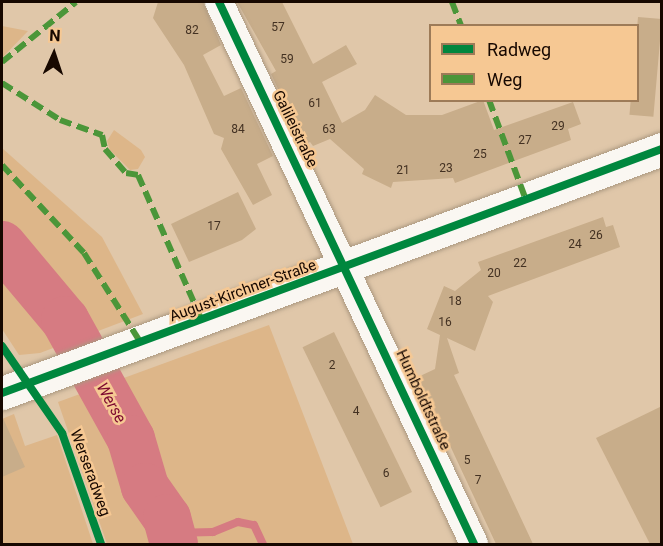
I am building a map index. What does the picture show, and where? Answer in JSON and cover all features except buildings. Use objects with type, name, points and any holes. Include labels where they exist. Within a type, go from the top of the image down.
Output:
[{"type":"street","name":"Galileistraße","points":[[219,2],[347,267]]},
{"type":"street","name":"August-Kirchner-Straße","points":[[2,393],[662,149]]},
{"type":"street","name":"Humboldtstraße","points":[[347,267],[474,544]]},
{"type":"shaded area","points":[[2,26],[28,31],[2,58]]},
{"type":"shaded area","points":[[114,130],[141,150],[145,157],[138,169],[130,170],[110,150],[107,141]]},
{"type":"shaded area","points":[[2,148],[102,237],[143,314],[40,353],[19,355],[2,329]]},
{"type":"shaded area","points":[[269,325],[353,544],[107,544],[58,402]]},
{"type":"shaded area","points":[[14,414],[25,446],[57,435],[93,544],[2,544],[2,419]]},
{"type":"waterway","name":"Werse","points":[[2,245],[65,320],[131,439],[145,487],[167,518],[174,544]]},
{"type":"waterway","points":[[171,533],[213,532],[238,522],[254,525],[263,544]]},
{"type":"marked path","points":[[2,62],[76,2]]},
{"type":"marked path","points":[[452,2],[460,24]]},
{"type":"marked path","points":[[2,83],[60,120],[102,135],[105,149],[126,173],[138,175],[202,321]]},
{"type":"marked path","points":[[490,102],[526,200]]},
{"type":"marked path","points":[[2,165],[84,253],[141,343]]},
{"type":"cycle path","points":[[219,2],[474,544]]},
{"type":"cycle path","points":[[2,393],[662,149]]},
{"type":"cycle path","name":"Werseradweg","points":[[2,346],[62,433],[101,544]]}]
